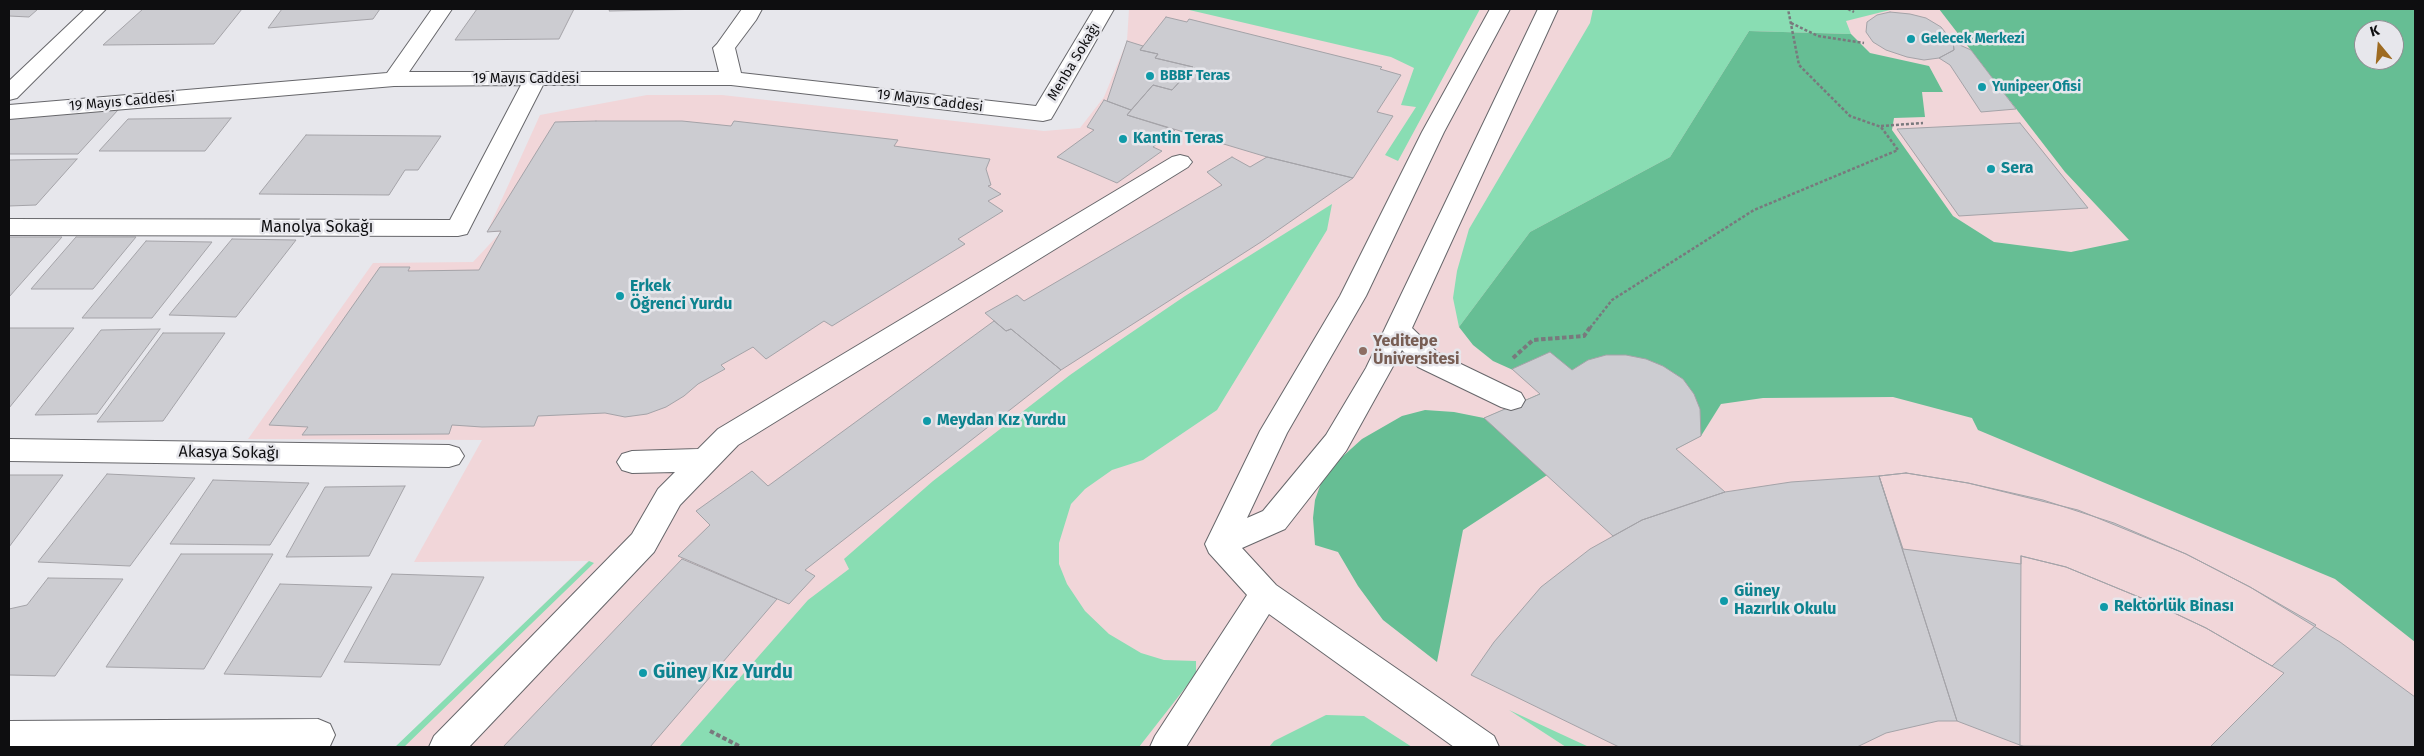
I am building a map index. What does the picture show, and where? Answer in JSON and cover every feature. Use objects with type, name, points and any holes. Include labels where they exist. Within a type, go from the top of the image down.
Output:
[{"type":"street","points":[[9,93],[96,9]]},
{"type":"street","points":[[394,79],[442,9]]},
{"type":"street","points":[[731,78],[724,48],[749,16],[752,9]]},
{"type":"street","name":"Menba Sokağı","points":[[1043,114],[1104,9]]},
{"type":"street","points":[[1220,544],[1274,431],[1353,296],[1433,132],[1500,9]]},
{"type":"street","points":[[1220,544],[1274,520],[1336,443],[1379,370],[1548,9]]},
{"type":"street","name":"19 Mayıs Caddesi","points":[[9,112],[394,79],[731,78],[1043,114]]},
{"type":"street","name":"Manolya Sokağı","points":[[9,227],[458,228],[535,79]]},
{"type":"street","points":[[446,747],[643,543],[669,497],[728,437],[1180,162]]},
{"type":"street","points":[[1398,330],[1428,360],[1511,400]]},
{"type":"street","name":"Akasya Sokağı","points":[[9,450],[449,456]]},
{"type":"street","points":[[632,462],[704,460]]},
{"type":"street","points":[[1220,544],[1265,594],[1482,747]]},
{"type":"street","points":[[1168,747],[1265,594]]},
{"type":"street","points":[[9,737],[49,742],[318,735]]},
{"type":"path","points":[[1788,9],[1799,65],[1850,116],[1881,126],[1923,123]]},
{"type":"path","points":[[1848,9],[1854,12]]},
{"type":"path","points":[[1791,22],[1818,36],[1864,43]]},
{"type":"path","points":[[1481,385],[1533,340],[1584,336],[1612,300],[1754,210],[1898,150],[1881,126]]},
{"type":"path","points":[[710,731],[741,747]]},
{"type":"shaded area","name":"Yeditepe Üniversitesi","points":[[1129,9],[2415,9],[2415,747],[397,747],[588,561],[414,562],[482,440],[248,439],[373,263],[473,262],[501,232],[487,232],[540,115],[647,95],[722,95],[1044,131],[1080,128],[1104,97],[1127,41]]},
{"type":"green space","points":[[1185,9],[1480,9],[1398,161],[1385,155],[1416,107],[1401,105],[1414,68],[1391,57]]},
{"type":"green space","points":[[1593,9],[1894,9],[1846,21],[1851,34],[1749,31],[1670,157],[1530,232],[1459,327],[1453,298],[1457,271],[1469,229],[1590,23]]},
{"type":"green space","points":[[1939,9],[2415,9],[2415,642],[2335,579],[1978,430],[1972,418],[1893,397],[1763,398],[1721,404],[1701,436],[1676,449],[1590,447],[1463,530],[1437,662],[1383,620],[1358,586],[1338,552],[1315,545],[1313,518],[1315,500],[1321,483],[1331,467],[1362,439],[1402,416],[1425,410],[1454,412],[1484,418],[1553,388],[1493,361],[1473,345],[1459,327],[1530,232],[1670,157],[1749,31],[1851,34],[1870,53],[1929,66],[1943,92],[1922,92],[1925,117],[1894,118],[1892,130],[1953,216],[1994,242],[2071,252],[2129,240],[2065,172]]},
{"type":"green space","points":[[1332,204],[1327,230],[1217,410],[1143,460],[1112,470],[1085,489],[1071,504],[1059,543],[1059,564],[1067,584],[1085,611],[1109,634],[1141,653],[1164,660],[1196,661],[1196,674],[1139,747],[679,747],[808,600],[849,569],[844,559],[933,481],[1070,375],[1110,347],[1185,296]]},
{"type":"green space","points":[[589,561],[594,563],[404,747],[395,747]]},
{"type":"green space","points":[[1509,710],[1589,747],[1566,747]]},
{"type":"green space","points":[[1326,715],[1364,716],[1412,747],[1269,747],[1274,741]]},
{"type":"building","points":[[9,9],[38,9],[29,17],[9,16]]},
{"type":"building","points":[[143,9],[242,9],[214,44],[103,45]]},
{"type":"building","points":[[282,9],[380,9],[373,19],[268,28]]},
{"type":"building","points":[[477,9],[574,9],[559,39],[455,40]]},
{"type":"building","points":[[610,9],[710,9],[609,11]]},
{"type":"building","name":"Gelecek Merkezi","points":[[1890,12],[1926,18],[1941,27],[1953,42],[1954,50],[1939,58],[1924,60],[1886,50],[1873,42],[1866,32],[1867,22],[1877,15]]},
{"type":"building","points":[[1166,17],[1187,22],[1189,19],[1382,67],[1380,69],[1401,75],[1377,112],[1393,116],[1353,178],[1267,157],[1127,115],[1153,85],[1172,90],[1193,67],[1155,58],[1158,54],[1140,50]]},
{"type":"building","name":"BBBF Teras","points":[[1127,41],[1143,46],[1140,50],[1158,54],[1155,58],[1193,67],[1172,90],[1153,85],[1131,110],[1107,101]]},
{"type":"building","name":"Yunipeer Ofisi","points":[[1953,42],[1971,50],[2016,109],[1981,112],[1950,65],[1939,58],[1954,50]]},
{"type":"building","name":"Kantin Teras","points":[[1104,100],[1131,110],[1127,115],[1175,130],[1153,147],[1162,151],[1117,183],[1057,157],[1094,130],[1087,127]]},
{"type":"building","points":[[118,110],[78,154],[9,154],[9,117]]},
{"type":"building","points":[[231,118],[205,151],[99,151],[128,119]]},
{"type":"building","name":"Erkek Öğrenci Yurdu","points":[[682,121],[731,126],[734,121],[898,140],[894,146],[990,159],[986,169],[991,185],[988,186],[1001,194],[988,201],[1003,211],[958,239],[965,244],[832,326],[824,321],[766,359],[753,347],[721,365],[725,369],[698,384],[684,396],[666,407],[647,414],[625,417],[605,413],[538,416],[534,426],[482,427],[452,425],[449,434],[302,435],[308,427],[269,425],[380,267],[410,267],[408,271],[479,270],[501,231],[487,232],[555,122]]},
{"type":"building","name":"Sera","points":[[2020,123],[2088,208],[1959,216],[1897,129]]},
{"type":"building","points":[[306,135],[441,136],[418,170],[405,170],[389,195],[259,194]]},
{"type":"building","name":"Meydan Kız Yurdu","points":[[1232,157],[1250,167],[1267,157],[1353,178],[1261,242],[1061,370],[1011,329],[1006,331],[985,313],[1017,295],[1024,301],[1222,185],[1207,172]]},
{"type":"building","points":[[77,159],[36,205],[9,206],[9,160]]},
{"type":"building","points":[[9,237],[62,237],[9,297]]},
{"type":"building","points":[[76,237],[136,237],[93,289],[31,289]]},
{"type":"building","points":[[232,239],[296,240],[236,317],[169,315]]},
{"type":"building","points":[[146,241],[212,242],[152,318],[82,318]]},
{"type":"building","name":"Meydan Kız Yurdu","points":[[994,321],[1006,331],[1011,329],[1061,370],[805,570],[815,576],[789,604],[678,556],[710,525],[696,511],[752,471],[768,486]]},
{"type":"building","points":[[9,328],[74,328],[9,408]]},
{"type":"building","points":[[160,329],[97,414],[35,415],[101,330]]},
{"type":"building","points":[[163,333],[225,333],[163,421],[97,422]]},
{"type":"building","points":[[1550,352],[1572,370],[1588,360],[1606,355],[1626,355],[1646,359],[1663,366],[1683,379],[1694,394],[1700,409],[1701,436],[1676,449],[1725,492],[1642,520],[1613,536],[1484,418],[1540,394],[1512,369]]},
{"type":"building","name":"Rektörlük Binası","points":[[1906,473],[1968,483],[2078,510],[2186,554],[2250,587],[2340,642],[2415,697],[2415,747],[2025,747],[1957,721],[1879,476]]},
{"type":"building","points":[[1906,473],[1968,483],[2043,500],[2114,523],[2186,554],[2250,587],[2316,625],[2272,666],[2206,628],[2151,602],[2066,567],[2021,556],[2021,564],[1903,549],[1879,476]]},
{"type":"building","points":[[107,474],[195,478],[130,566],[38,562]]},
{"type":"building","points":[[9,475],[63,475],[9,547]]},
{"type":"building","name":"Güney Hazırlık Okulu","points":[[1879,476],[1957,721],[1938,721],[1886,733],[1857,747],[1619,747],[1471,675],[1494,642],[1541,587],[1590,549],[1642,520],[1725,492],[1791,482]]},
{"type":"building","points":[[213,480],[309,483],[270,545],[170,544]]},
{"type":"building","points":[[405,486],[369,556],[286,557],[325,487]]},
{"type":"building","points":[[181,554],[273,554],[204,669],[106,667]]},
{"type":"building","points":[[2021,556],[2066,567],[2151,602],[2206,628],[2284,673],[2210,747],[2020,746]]},
{"type":"building","name":"Güney Kız Yurdu","points":[[682,559],[777,599],[650,747],[503,747]]},
{"type":"building","points":[[392,574],[484,577],[440,665],[344,662]]},
{"type":"building","points":[[48,578],[123,579],[55,676],[9,675],[9,609],[27,605]]},
{"type":"building","points":[[280,584],[372,587],[321,677],[224,674]]},
{"type":"place","name":"Gelecek Merkezi","points":[[1911,39]]},
{"type":"place","name":"BBBF Teras","points":[[1150,76]]},
{"type":"place","name":"Yunipeer Ofisi","points":[[1982,87]]},
{"type":"place","name":"Kantin Teras","points":[[1123,139]]},
{"type":"place","name":"Sera","points":[[1991,169]]},
{"type":"place","name":"Erkek Öğrenci Yurdu","points":[[620,296]]},
{"type":"place","name":"Yeditepe Üniversitesi","points":[[1363,351]]},
{"type":"place","name":"Meydan Kız Yurdu","points":[[927,421]]},
{"type":"place","name":"Güney Hazırlık Okulu","points":[[1724,601]]},
{"type":"place","name":"Rektörlük Binası","points":[[2104,607]]},
{"type":"place","name":"Güney Kız Yurdu","points":[[643,673]]}]
